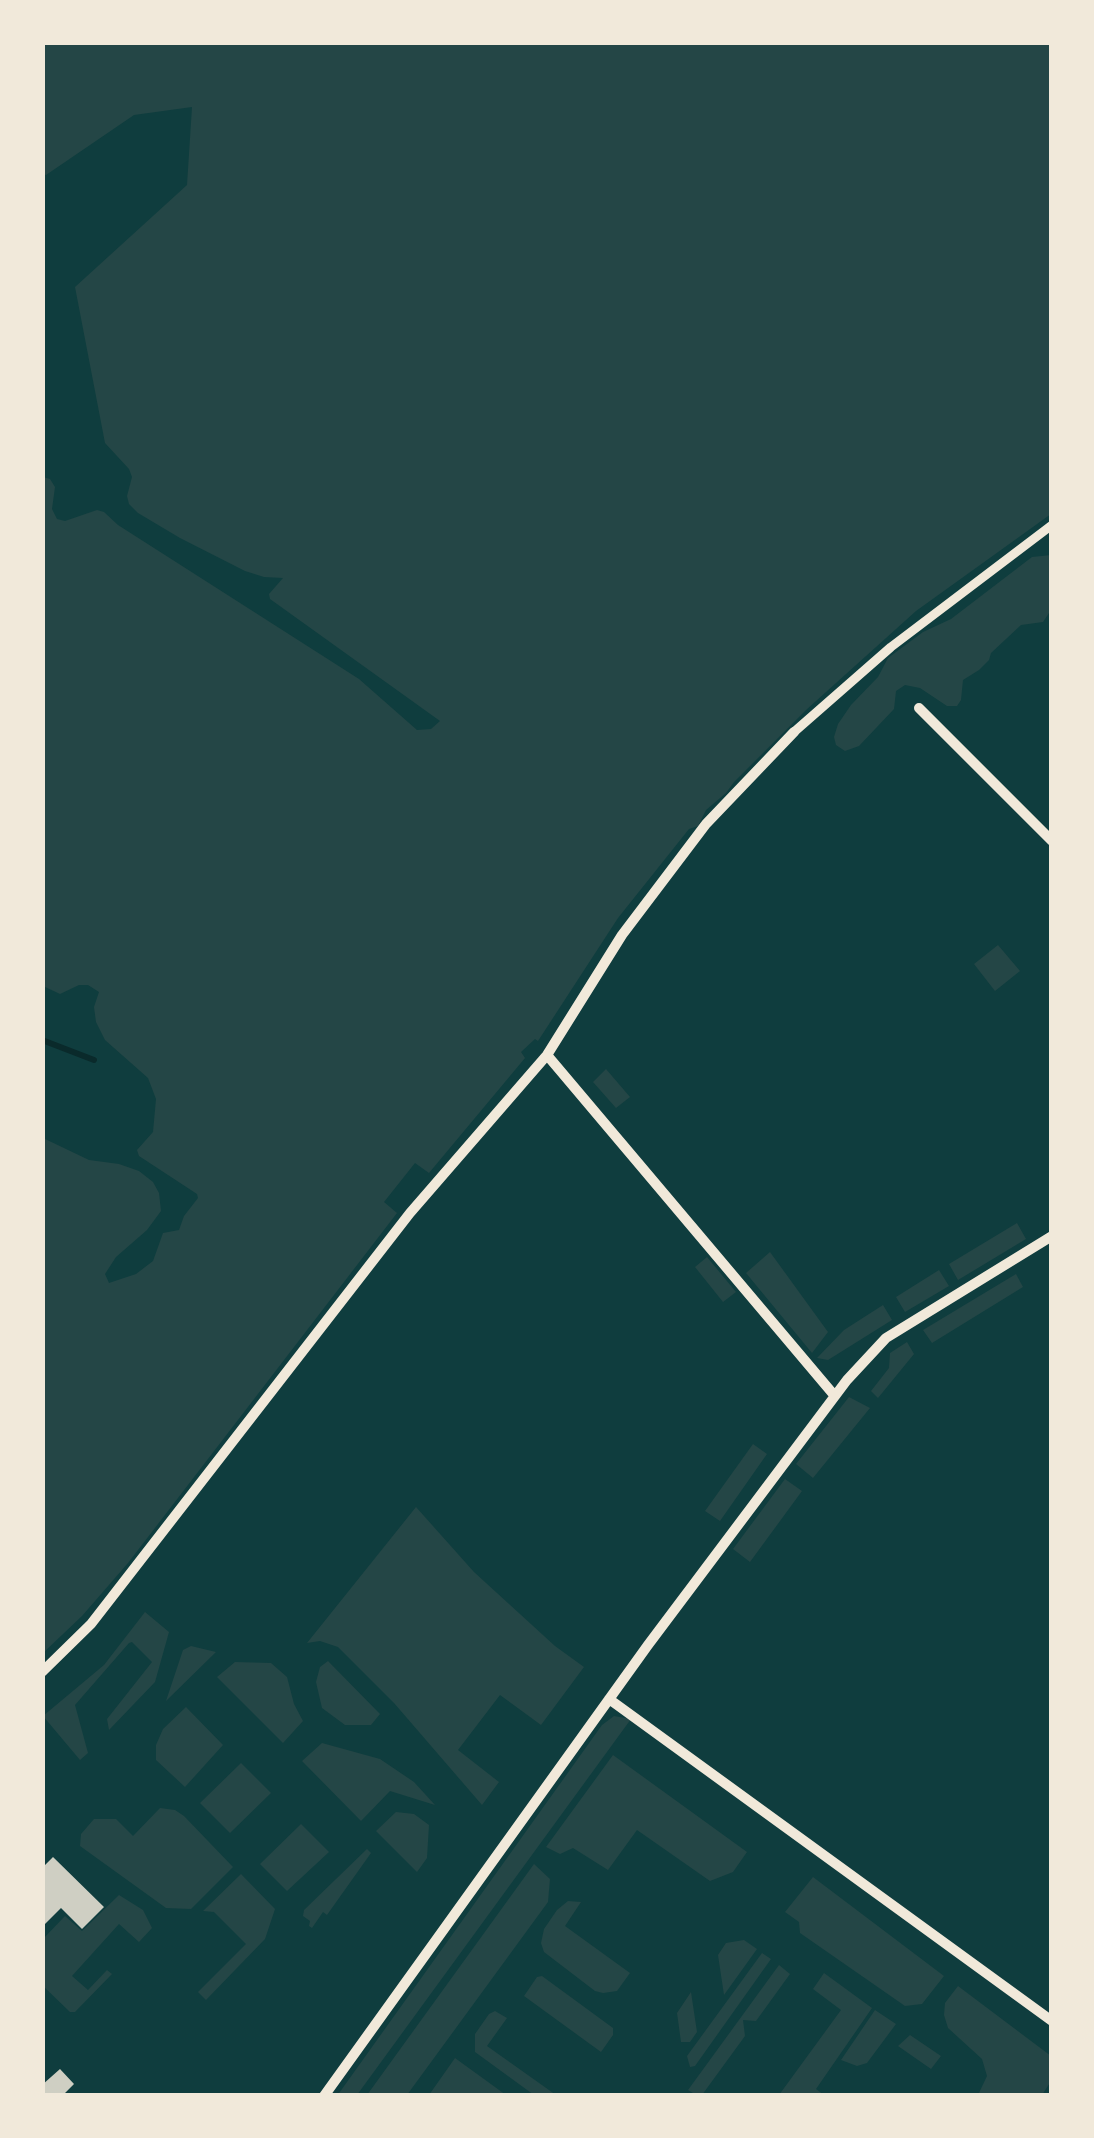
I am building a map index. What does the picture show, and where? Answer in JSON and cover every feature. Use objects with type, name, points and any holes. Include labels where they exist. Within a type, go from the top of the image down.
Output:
[{"type":"street","points":[[42,1672],[91,1624],[410,1213],[547,1055],[622,934],[706,824],[794,732],[890,647],[1052,525]]},
{"type":"street","points":[[919,708],[1052,842]]},
{"type":"street","points":[[547,1055],[834,1395]]},
{"type":"street","points":[[324,2096],[834,1395],[886,1338],[1052,1236]]},
{"type":"street","points":[[609,1700],[1052,2022]]},
{"type":"shaded area","points":[[42,43],[1052,43],[1051,514],[916,611],[806,710],[706,810],[698,826],[689,829],[618,918],[538,1041],[535,1039],[521,1052],[525,1058],[429,1173],[415,1163],[384,1202],[397,1213],[128,1563],[43,1653],[43,1138],[89,1160],[139,1171],[159,1193],[161,1211],[147,1230],[116,1257],[105,1274],[109,1283],[136,1274],[153,1261],[163,1233],[179,1230],[198,1198],[139,1156],[137,1150],[153,1132],[156,1099],[148,1078],[105,1040],[94,1007],[99,992],[79,985],[60,994],[43,986],[43,477],[55,487],[52,509],[57,519],[65,521],[97,510],[104,512],[118,525],[359,679],[417,730],[431,729],[440,721],[270,599],[269,594],[283,578],[245,571],[180,538],[129,504],[132,477],[105,443],[75,287],[187,185],[192,107],[134,115],[43,174]]},
{"type":"shaded area","points":[[1051,555],[1051,610],[1043,622],[1021,625],[979,670],[963,680],[957,706],[947,706],[920,688],[905,685],[896,691],[894,709],[859,746],[845,751],[836,745],[838,724],[878,677],[888,658],[923,632],[951,619],[1032,557]]},
{"type":"shaded area","points":[[998,945],[1020,971],[995,991],[974,964]]},
{"type":"shaded area","points":[[606,1069],[630,1097],[616,1108],[593,1082]]},
{"type":"shaded area","points":[[1017,1223],[1026,1239],[958,1280],[949,1264]]},
{"type":"shaded area","points":[[770,1252],[828,1332],[812,1353],[746,1273]]},
{"type":"shaded area","points":[[707,1257],[736,1292],[723,1302],[695,1267]]},
{"type":"shaded area","points":[[939,1270],[949,1286],[905,1312],[896,1297]]},
{"type":"shaded area","points":[[1016,1274],[1023,1287],[932,1343],[923,1330]]},
{"type":"shaded area","points":[[883,1305],[892,1320],[828,1360],[817,1358],[844,1330]]},
{"type":"shaded area","points":[[907,1342],[914,1354],[878,1398],[871,1391],[889,1368],[890,1353]]},
{"type":"shaded area","points":[[849,1397],[870,1408],[813,1478],[796,1464]]},
{"type":"shaded area","points":[[753,1444],[767,1454],[720,1521],[705,1511]]},
{"type":"shaded area","points":[[785,1479],[802,1491],[750,1562],[733,1549]]},
{"type":"shaded area","points":[[416,1507],[474,1572],[555,1646],[584,1667],[541,1725],[500,1695],[458,1750],[499,1782],[482,1805],[394,1703],[338,1647],[320,1641],[307,1643]]},
{"type":"shaded area","points":[[145,1612],[169,1632],[155,1682],[109,1730],[107,1719],[152,1662],[129,1643],[75,1705],[88,1753],[80,1760],[43,1716],[104,1665]]},
{"type":"shaded area","points":[[191,1646],[216,1652],[166,1701],[183,1650]]},
{"type":"shaded area","points":[[328,1661],[380,1714],[371,1725],[345,1725],[322,1708],[316,1682],[320,1667]]},
{"type":"shaded area","points":[[235,1662],[271,1663],[287,1677],[303,1721],[283,1743],[217,1677]]},
{"type":"shaded area","points":[[186,1707],[223,1745],[185,1787],[156,1760],[156,1745],[163,1729]]},
{"type":"shaded area","points":[[614,1716],[631,1719],[357,2095],[337,2096],[602,1725]]},
{"type":"shaded area","points":[[322,1743],[380,1759],[414,1782],[435,1805],[390,1791],[361,1821],[302,1761]]},
{"type":"shaded area","points":[[613,1755],[747,1852],[733,1872],[710,1881],[637,1830],[608,1870],[573,1848],[560,1854],[546,1847]]},
{"type":"shaded area","points":[[241,1763],[271,1793],[230,1833],[200,1803]]},
{"type":"shaded area","points":[[160,1808],[184,1816],[233,1867],[191,1909],[166,1908],[80,1846],[81,1834],[94,1819],[116,1819],[133,1836]]},
{"type":"shaded area","points":[[396,1812],[414,1814],[429,1825],[427,1858],[417,1872],[376,1831]]},
{"type":"shaded area","points":[[301,1824],[329,1852],[287,1891],[260,1864]]},
{"type":"shaded area","points":[[367,1849],[371,1853],[327,1915],[323,1912],[312,1928],[309,1926],[304,1910]]},
{"type":"shaded area","points":[[534,1864],[550,1879],[548,1902],[407,2095],[367,2095]]},
{"type":"shaded area","points":[[241,1874],[275,1909],[265,1939],[206,2000],[198,1992],[246,1944],[214,1912],[203,1911]]},
{"type":"shaded area","points":[[813,1877],[944,1976],[922,2004],[905,2006],[800,1933],[799,1922],[785,1912]]},
{"type":"shaded area","points":[[119,1895],[143,1910],[152,1928],[139,1942],[119,1924],[72,1976],[88,1990],[107,1970],[112,1974],[75,2012],[70,2012],[43,1986],[43,1939],[65,1916],[82,1931]]},
{"type":"shaded area","points":[[568,1901],[581,1902],[565,1926],[630,1973],[617,1991],[595,1991],[544,1952],[544,1929]]},
{"type":"shaded area","points":[[744,1940],[757,1949],[724,1995],[718,1955],[726,1943]]},
{"type":"shaded area","points":[[762,1953],[771,1959],[695,2066],[690,2067],[687,2056]]},
{"type":"shaded area","points":[[779,1965],[790,1974],[756,2021],[743,2020],[745,2036],[702,2095],[688,2090]]},
{"type":"shaded area","points":[[824,1973],[872,2008],[816,2089],[824,2095],[779,2095],[841,2010],[813,1989]]},
{"type":"shaded area","points":[[542,1976],[613,2028],[613,2035],[601,2052],[524,1996],[537,1977]]},
{"type":"shaded area","points":[[958,1986],[1051,2056],[1051,2081],[1042,2095],[978,2095],[987,2076],[982,2059],[948,2028],[944,2015],[945,2003]]},
{"type":"shaded area","points":[[691,1992],[697,2032],[690,2042],[681,2042],[677,2013]]},
{"type":"shaded area","points":[[875,2010],[896,2024],[867,2063],[857,2066],[841,2060]]},
{"type":"shaded area","points":[[495,2011],[507,2018],[487,2046],[556,2095],[534,2095],[475,2052],[475,2034]]},
{"type":"shaded area","points":[[910,2035],[941,2056],[931,2069],[898,2046]]},
{"type":"shaded area","points":[[455,2058],[506,2095],[429,2095]]},
{"type":"building","points":[[53,1857],[104,1907],[82,1929],[61,1908],[42,1927],[42,1868]]},
{"type":"building","points":[[60,2069],[74,2084],[62,2096],[42,2096],[42,2085]]},
{"type":"waterway","points":[[42,1040],[94,1060]]}]
